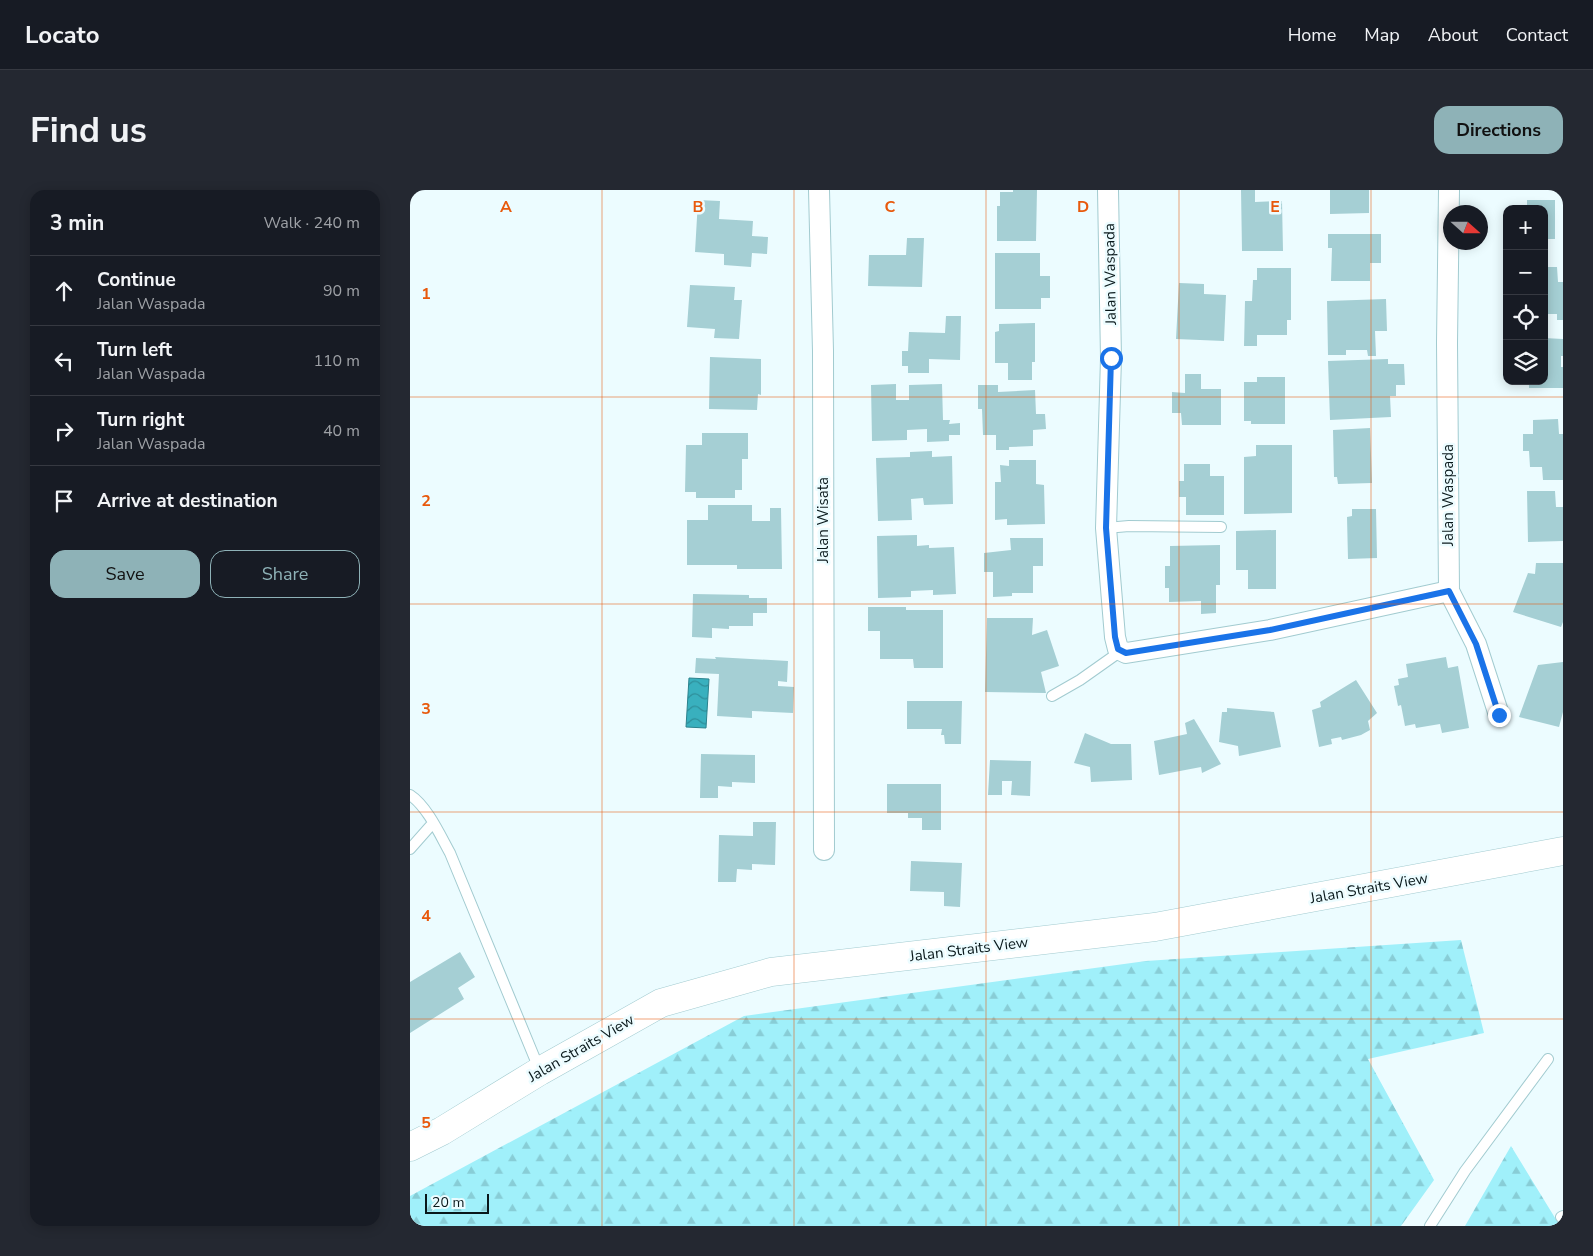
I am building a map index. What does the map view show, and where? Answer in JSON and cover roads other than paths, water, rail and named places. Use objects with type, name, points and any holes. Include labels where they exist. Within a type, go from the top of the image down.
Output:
[{"type":"street","name":"Jalan Wisata","points":[[819,190],[823,351],[824,850]]},
{"type":"street","name":"Jalan Waspada","points":[[1108,190],[1111,363],[1106,528],[1116,646],[1121,652]]},
{"type":"street","name":"Jalan Waspada","points":[[1449,190],[1447,343],[1449,591],[1476,644],[1499,715]]},
{"type":"street","points":[[1121,652],[1126,653],[1270,630],[1449,591]]},
{"type":"street","name":"Jalan Straits View","points":[[410,1146],[442,1131],[540,1071],[661,1003],[771,972],[1155,927],[1563,852]]},
{"type":"lane","points":[[1106,528],[1128,526],[1221,527]]},
{"type":"lane","points":[[1052,696],[1080,680],[1121,652]]},
{"type":"lane","points":[[410,795],[417,800],[434,823],[450,853],[540,1071]]},
{"type":"lane","points":[[410,848],[434,823]]},
{"type":"lane","points":[[1430,1226],[1465,1171],[1548,1059]]},
{"type":"water","points":[[689,678],[709,679],[706,728],[686,727]]}]
